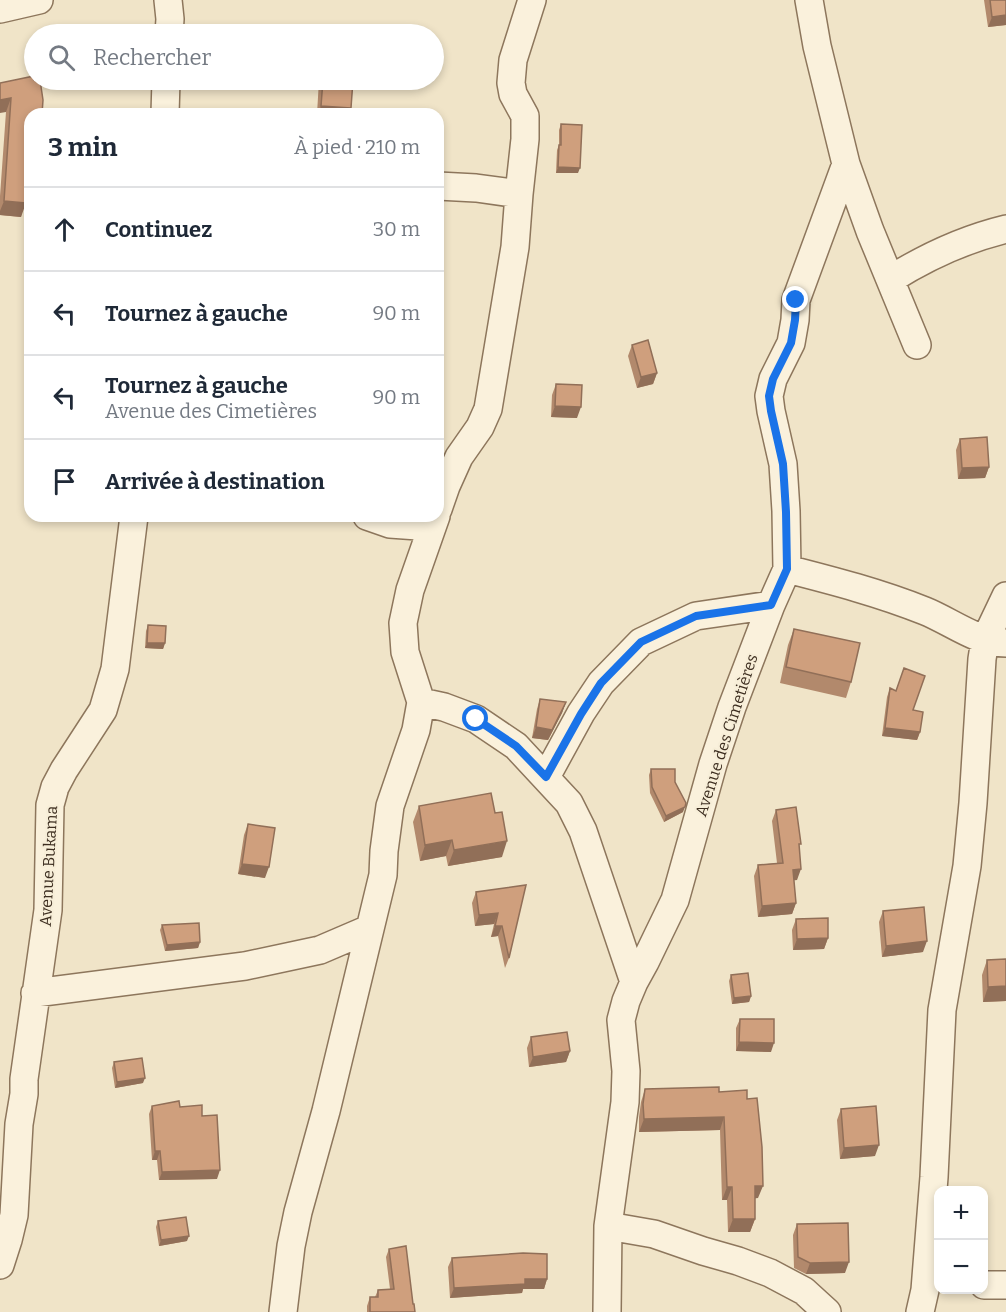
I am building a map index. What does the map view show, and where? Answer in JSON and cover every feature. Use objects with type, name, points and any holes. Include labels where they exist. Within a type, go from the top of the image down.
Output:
[{"type":"street","points":[[0,9],[39,0]]},
{"type":"street","points":[[168,0],[170,24]]},
{"type":"street","points":[[444,495],[459,457],[480,427],[488,409],[516,247],[525,139],[525,116],[513,94],[511,83],[513,60],[532,0]]},
{"type":"street","points":[[809,0],[817,46],[846,164],[870,231],[917,345]]},
{"type":"street","points":[[165,108],[166,90]]},
{"type":"street","name":"Avenue des Cimetières","points":[[607,1312],[608,1226],[625,1102],[626,1071],[621,1020],[634,982],[675,900],[713,764],[732,707],[787,569],[783,464],[769,396],[773,379],[791,343],[796,300],[846,164]]},
{"type":"street","points":[[444,186],[519,194]]},
{"type":"street","points":[[891,279],[922,260],[1006,229]]},
{"type":"street","name":"Avenue Bukama","points":[[0,1265],[14,1215],[19,1124],[48,910],[50,805],[55,787],[64,770],[103,710],[115,669],[133,522]]},
{"type":"street","points":[[384,522],[390,524],[405,522]]},
{"type":"street","points":[[284,1312],[291,1246],[298,1212],[326,1111],[383,875],[390,806],[416,730],[421,702],[405,652],[403,623],[410,590],[434,522]]},
{"type":"street","points":[[787,569],[868,590],[995,642]]},
{"type":"street","points":[[928,1297],[942,1010],[968,866],[974,803],[978,708],[1006,596]]},
{"type":"street","points":[[546,777],[601,683],[641,642],[696,616],[771,605]]},
{"type":"street","points":[[421,702],[444,707],[476,719],[516,746],[569,802],[583,831],[634,982]]},
{"type":"street","points":[[35,993],[245,966],[320,950],[369,930]]},
{"type":"street","points":[[608,1226],[654,1234],[770,1273],[804,1291],[827,1312]]},
{"type":"street","points":[[988,1285],[1006,1285]]},
{"type":"building","points":[[990,0],[1006,0],[1006,15],[992,17]]},
{"type":"building","points":[[24,78],[24,90],[42,90],[42,108],[24,108],[24,203],[4,201],[11,98],[0,100],[0,83]]},
{"type":"building","points":[[322,90],[352,90],[351,108],[321,106]]},
{"type":"building","points":[[561,124],[582,125],[580,168],[558,167]]},
{"type":"building","points":[[648,340],[657,373],[641,377],[632,345]]},
{"type":"building","points":[[556,384],[582,385],[581,407],[555,406]]},
{"type":"building","points":[[987,437],[989,467],[962,468],[960,439]]},
{"type":"building","points":[[148,625],[166,626],[165,643],[147,643]]},
{"type":"building","points":[[794,629],[860,643],[851,682],[786,667]]},
{"type":"building","points":[[904,668],[925,676],[913,710],[923,712],[920,732],[885,728],[890,688],[896,691]]},
{"type":"building","points":[[540,699],[566,702],[552,730],[536,727]]},
{"type":"building","points":[[651,769],[675,769],[675,782],[686,803],[685,807],[666,816],[652,787]]},
{"type":"building","points":[[491,793],[495,813],[502,812],[507,841],[454,850],[452,840],[425,845],[419,806]]},
{"type":"building","points":[[796,807],[801,844],[799,844],[801,869],[793,870],[796,903],[762,906],[758,865],[783,863],[776,810]]},
{"type":"building","points":[[248,824],[275,828],[269,867],[242,864]]},
{"type":"building","points":[[526,885],[509,958],[502,926],[495,926],[498,913],[479,915],[476,892]]},
{"type":"building","points":[[924,907],[927,941],[886,946],[883,911]]},
{"type":"building","points":[[828,918],[828,938],[797,939],[796,919]]},
{"type":"building","points":[[199,923],[200,942],[167,945],[162,925]]},
{"type":"building","points":[[1006,959],[1006,986],[988,987],[987,960]]},
{"type":"building","points":[[748,973],[751,996],[734,998],[731,975]]},
{"type":"building","points":[[740,1019],[774,1019],[774,1043],[739,1042]]},
{"type":"building","points":[[567,1032],[570,1051],[533,1057],[531,1037]]},
{"type":"building","points":[[142,1058],[145,1078],[117,1082],[114,1062]]},
{"type":"building","points":[[719,1087],[719,1092],[747,1090],[747,1099],[757,1098],[763,1186],[755,1186],[755,1219],[733,1219],[732,1187],[727,1187],[724,1117],[644,1119],[645,1089]]},
{"type":"building","points":[[179,1101],[180,1107],[202,1105],[202,1116],[217,1115],[220,1170],[162,1172],[160,1151],[155,1151],[152,1106]]},
{"type":"building","points":[[876,1106],[879,1145],[844,1148],[841,1109]]},
{"type":"building","points":[[186,1217],[189,1236],[161,1240],[158,1221]]},
{"type":"building","points":[[848,1223],[849,1262],[810,1263],[798,1257],[797,1224]]},
{"type":"building","points":[[406,1246],[415,1312],[370,1312],[370,1297],[378,1297],[378,1290],[394,1289],[389,1249]]},
{"type":"building","points":[[523,1253],[547,1254],[547,1279],[525,1279],[525,1284],[454,1288],[452,1258]]},
{"type":"route","points":[[476,719],[516,746],[546,777],[601,683],[641,642],[696,616],[771,605],[787,569],[783,464],[769,396],[773,379],[791,343],[796,300]]}]
